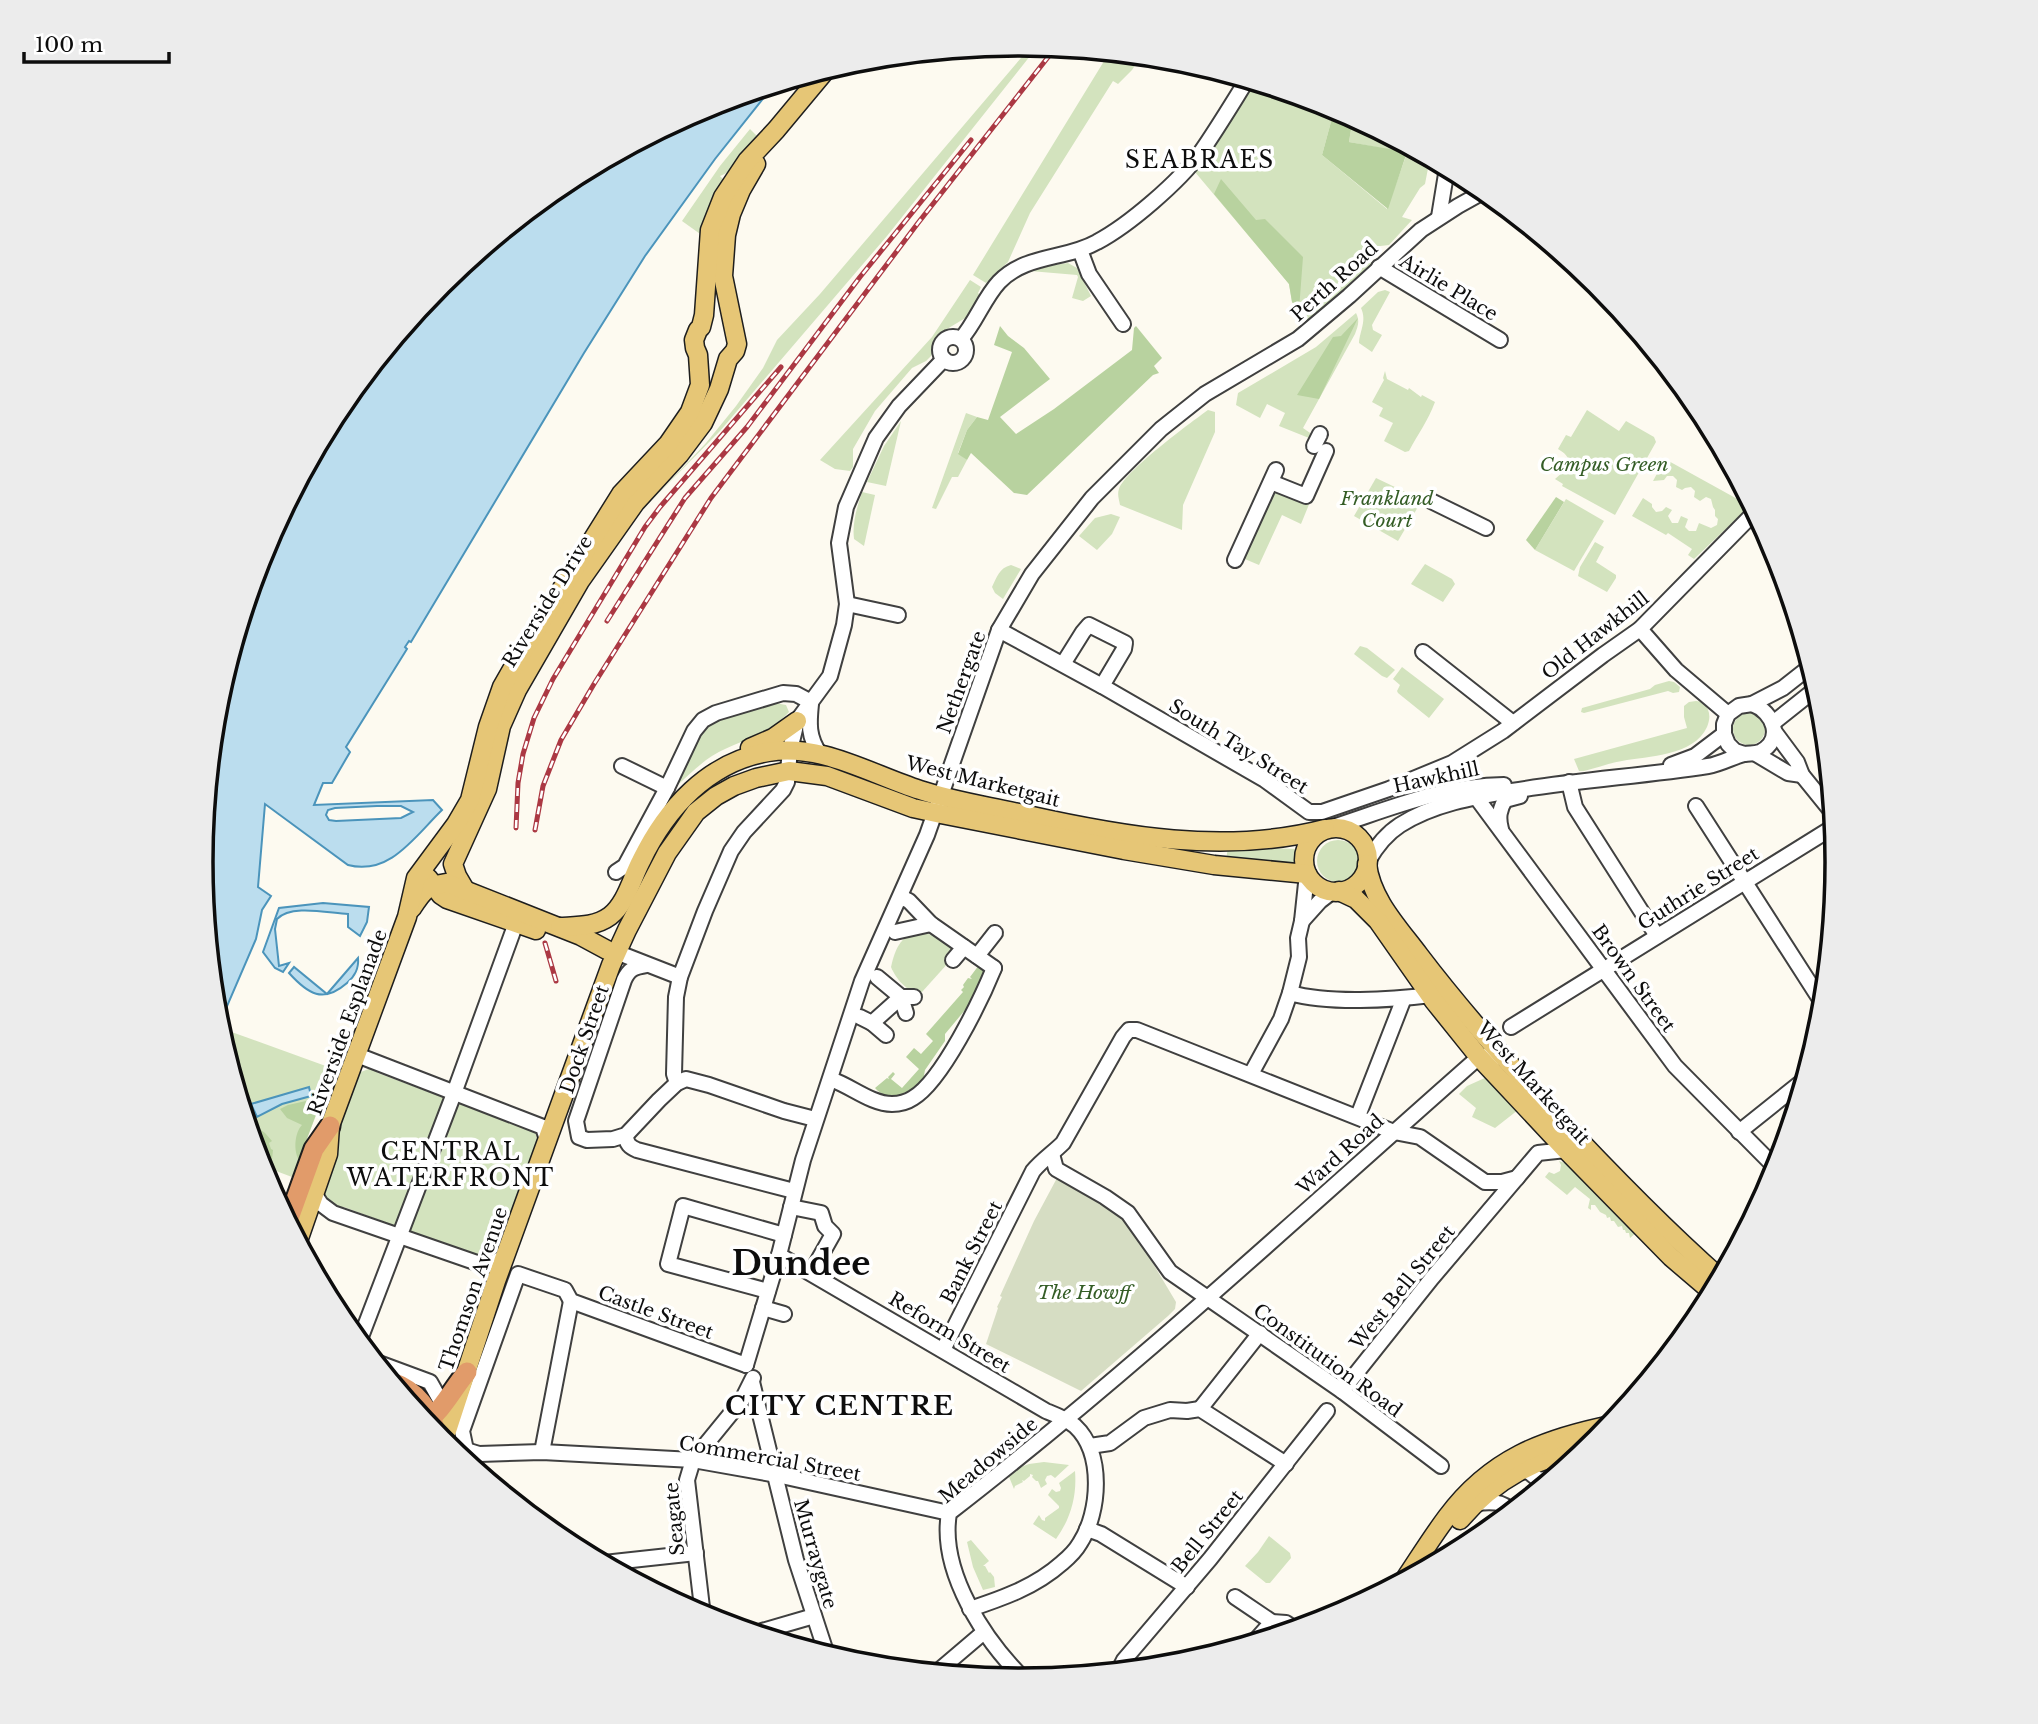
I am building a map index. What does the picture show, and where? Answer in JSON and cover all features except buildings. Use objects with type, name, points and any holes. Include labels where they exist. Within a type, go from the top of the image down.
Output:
[{"type":"highway","points":[[298,1221],[314,1149],[330,1126]]},
{"type":"highway","points":[[435,1417],[445,1399],[467,1372]]},
{"type":"main road","name":"Riverside Drive","points":[[428,860],[456,824],[470,800],[488,727],[502,687],[518,659],[621,494],[668,444],[690,412],[700,385],[694,340],[701,327],[705,307],[708,247],[714,217],[734,178],[816,82]]},
{"type":"main road","name":"Riverside Drive","points":[[464,888],[453,864],[487,789],[501,726],[517,690],[580,581],[635,503],[679,455],[703,423],[719,389],[728,359],[737,344],[723,276],[726,235],[741,190],[776,130]]},
{"type":"main road","points":[[701,327],[716,320],[727,324],[734,331]]},
{"type":"main road","points":[[698,355],[713,363],[728,359]]},
{"type":"main road","points":[[722,768],[745,751],[773,738],[797,721]]},
{"type":"main road","name":"West Marketgait","points":[[559,927],[592,925],[611,915],[619,907],[660,827],[683,797],[722,768],[747,757],[790,750],[820,754],[919,790],[938,804],[1124,850],[1214,864],[1307,874]]},
{"type":"main road","points":[[722,768],[735,769],[769,763],[780,764],[789,771]]},
{"type":"main road","name":"West Marketgait","points":[[612,951],[676,838],[696,812],[734,786],[789,771],[828,776],[913,808],[938,804],[1156,838],[1259,841],[1328,829]]},
{"type":"main road","points":[[1328,829],[1346,829],[1358,836],[1366,850],[1368,862],[1364,874],[1358,883],[1349,889],[1336,891],[1319,887],[1307,874],[1304,860],[1306,848],[1314,836],[1328,829]]},
{"type":"main road","points":[[428,860],[426,870],[433,885],[447,900],[592,951],[612,951]]},
{"type":"main road","name":"Riverside Esplanade","points":[[299,1224],[328,1154],[330,1126],[407,917],[416,878],[428,860]]},
{"type":"main road","name":"West Marketgait","points":[[1368,862],[1369,876],[1378,899],[1446,991],[1572,1144],[1671,1257],[1704,1285]]},
{"type":"main road","points":[[407,917],[422,892],[433,885],[447,883],[612,951]]},
{"type":"main road","name":"West Marketgait","points":[[1336,891],[1356,899],[1371,913],[1479,1057],[1713,1272]]},
{"type":"main road","name":"Thomson Avenue","points":[[447,1430],[612,951]]},
{"type":"main road","points":[[1415,1564],[1448,1515],[1469,1491],[1493,1470],[1523,1451],[1556,1437],[1592,1428]]},
{"type":"main road","points":[[1438,1550],[1475,1503],[1528,1466],[1566,1453]]},
{"type":"street","points":[[677,1083],[674,1074],[676,997],[680,977],[731,850],[783,790],[787,782],[790,750],[797,721],[830,676],[847,604],[839,543],[846,507],[876,438],[899,406],[944,359],[940,348],[944,341],[954,337],[961,339],[999,282],[1017,267],[1031,261],[1080,250],[1098,242],[1155,200],[1200,153],[1242,88]]},
{"type":"street","points":[[1439,217],[1445,178]]},
{"type":"street","name":"Perth Road","points":[[1205,394],[1297,340],[1421,230],[1474,197]]},
{"type":"street","points":[[1080,250],[1089,274],[1123,324]]},
{"type":"street","name":"Airlie Place","points":[[1379,268],[1500,340]]},
{"type":"street","name":"Nethergate","points":[[746,1365],[815,1119],[844,1032],[862,981],[927,835],[999,630],[1036,568],[1092,498],[1154,435],[1205,394]]},
{"type":"street","points":[[1235,560],[1274,476],[1306,496],[1320,444]]},
{"type":"street","points":[[1431,501],[1486,528]]},
{"type":"street","name":"Old Hawkhill","points":[[1309,812],[1322,812],[1431,772],[1477,748],[1640,629],[1748,519]]},
{"type":"street","points":[[847,604],[898,615]]},
{"type":"street","points":[[999,630],[1063,664],[1089,625],[1125,643],[1102,686]]},
{"type":"street","points":[[1640,629],[1676,670],[1728,714]]},
{"type":"street","points":[[1423,652],[1513,723]]},
{"type":"street","name":"South Tay Street","points":[[1063,664],[1265,780],[1309,812]]},
{"type":"street","points":[[1752,705],[1783,688],[1803,673]]},
{"type":"street","points":[[616,872],[625,866],[694,731],[703,720],[716,713],[783,693],[796,694],[811,702]]},
{"type":"street","points":[[1750,754],[1765,749],[1771,741],[1773,727],[1808,696]]},
{"type":"street","points":[[811,702],[808,726],[820,754]]},
{"type":"street","points":[[1802,775],[1788,773],[1750,754],[1735,751],[1727,744],[1724,734],[1728,714],[1739,706],[1752,705],[1768,714],[1802,775],[1822,800]]},
{"type":"street","name":"Hawkhill","points":[[1650,773],[1695,756],[1724,734]]},
{"type":"street","name":"Hawkhill","points":[[1368,862],[1379,844],[1400,825],[1442,806],[1476,797],[1562,783],[1711,766],[1750,754]]},
{"type":"street","points":[[622,766],[667,788]]},
{"type":"street","points":[[756,778],[770,790],[770,803]]},
{"type":"street","points":[[1501,830],[1499,814],[1505,800],[1562,783],[1657,936]]},
{"type":"street","name":"Hawkhill","points":[[1328,829],[1396,804],[1457,789],[1478,785],[1562,783]]},
{"type":"street","name":"Brown Street","points":[[1476,797],[1675,1066],[1767,1160]]},
{"type":"street","points":[[1696,806],[1814,991]]},
{"type":"street","points":[[913,808],[927,835]]},
{"type":"street","name":"Guthrie Street","points":[[1511,1027],[1824,833]]},
{"type":"street","points":[[1251,1074],[1281,1019],[1290,995],[1299,957],[1298,938],[1307,874]]},
{"type":"street","points":[[1302,921],[1320,901],[1336,891]]},
{"type":"street","points":[[833,1080],[890,1104],[914,1098],[934,1083],[950,1039],[978,1006],[996,967],[931,924],[903,898]]},
{"type":"street","points":[[363,1330],[516,923]]},
{"type":"street","points":[[895,932],[931,924]]},
{"type":"street","points":[[953,960],[995,933]]},
{"type":"street","points":[[612,951],[680,977]]},
{"type":"street","name":"Dock Street","points":[[626,1135],[613,1139],[579,1138],[576,1121],[624,980],[629,970],[646,965]]},
{"type":"street","points":[[877,976],[908,997]]},
{"type":"street","points":[[1290,995],[1322,999],[1431,995]]},
{"type":"street","points":[[906,1013],[908,997]]},
{"type":"street","points":[[886,1035],[866,1020],[908,997]]},
{"type":"street","points":[[1358,1116],[1404,998]]},
{"type":"street","points":[[1052,1154],[1063,1143],[1123,1037],[1129,1030],[1138,1030],[1394,1132],[1420,1137],[1485,1182],[1502,1182],[1517,1178]]},
{"type":"street","points":[[1479,1057],[1493,1054],[1505,1060]]},
{"type":"street","points":[[357,1055],[543,1127],[547,1140]]},
{"type":"street","name":"Ward Road","points":[[1207,1298],[1479,1057]]},
{"type":"street","points":[[794,1191],[637,1150],[630,1147],[626,1135],[677,1083],[690,1079],[783,1111],[815,1119]]},
{"type":"street","points":[[1739,1132],[1792,1090]]},
{"type":"street","points":[[1417,1112],[1416,1122],[1420,1137]]},
{"type":"street","name":"West Bell Street","points":[[1342,1391],[1432,1278],[1538,1153],[1572,1144]]},
{"type":"street","name":"Bank Street","points":[[943,1350],[1033,1171],[1044,1158],[1052,1154]]},
{"type":"street","name":"Constitution Road","points":[[1052,1154],[1056,1169],[1128,1213],[1170,1272],[1430,1450],[1441,1466]]},
{"type":"street","points":[[1485,1182],[1493,1208]]},
{"type":"street","points":[[314,1193],[321,1204],[333,1213],[483,1265],[492,1264],[505,1257]]},
{"type":"street","points":[[768,1291],[668,1264],[683,1206],[784,1235]]},
{"type":"street","points":[[791,1207],[823,1214],[825,1226],[834,1232],[811,1273]]},
{"type":"street","points":[[301,1227],[320,1215],[333,1213]]},
{"type":"street","name":"Reform Street","points":[[779,1255],[1046,1411],[1065,1419]]},
{"type":"street","name":"Castle Street","points":[[463,1445],[461,1430],[518,1275],[746,1365]]},
{"type":"street","points":[[542,1452],[568,1296]]},
{"type":"street","name":"Meadowside","points":[[1014,1668],[997,1650],[970,1609],[948,1544],[948,1513],[1065,1419],[1207,1298]]},
{"type":"street","points":[[763,1308],[784,1314]]},
{"type":"street","points":[[1200,1409],[1260,1334]]},
{"type":"street","name":"Murraygate","points":[[746,1365],[753,1376],[752,1382],[797,1563],[823,1644]]},
{"type":"street","points":[[392,1368],[430,1382],[439,1398],[445,1399]]},
{"type":"street","points":[[693,1460],[742,1399],[752,1382]]},
{"type":"street","points":[[970,1609],[1003,1598],[1041,1580],[1066,1560],[1080,1544],[1087,1530],[1094,1497],[1095,1473],[1090,1447],[1110,1443],[1144,1418],[1170,1410],[1200,1409],[1286,1464]]},
{"type":"street","name":"Bell Street","points":[[1124,1661],[1187,1587],[1327,1411]]},
{"type":"street","name":"Meadowside","points":[[1065,1419],[1075,1426],[1090,1447]]},
{"type":"street","name":"Commercial Street","points":[[473,1454],[542,1452],[693,1460],[774,1474],[948,1513]]},
{"type":"street","name":"Seagate","points":[[693,1460],[687,1480],[702,1603]]},
{"type":"street","points":[[1529,1472],[1537,1479]]},
{"type":"street","points":[[1507,1479],[1509,1502]]},
{"type":"street","points":[[1475,1503],[1494,1501],[1503,1506]]},
{"type":"street","points":[[1087,1530],[1101,1534],[1187,1587]]},
{"type":"street","points":[[619,1561],[696,1553]]},
{"type":"street","points":[[1235,1597],[1272,1622],[1284,1623]]},
{"type":"street","points":[[770,1628],[814,1616]]},
{"type":"street","points":[[1266,1629],[1272,1622]]},
{"type":"street","points":[[946,1664],[984,1632]]},
{"type":"green space","points":[[1023,56],[1030,56],[887,236],[720,431],[651,501],[706,443],[763,368],[777,340],[820,294]]},
{"type":"green space","points":[[1104,61],[1135,65],[1118,84],[1113,81],[1030,213],[1008,262],[986,283],[973,275]]},
{"type":"green space","points":[[1247,89],[1332,119],[1322,155],[1387,209],[1406,156],[1428,168],[1425,184],[1402,217],[1412,220],[1389,245],[1372,247],[1369,253],[1371,265],[1319,314],[1307,321],[1292,302],[1289,284],[1195,172]]},
{"type":"green space","points":[[1332,119],[1351,128],[1349,142],[1396,150],[1406,155],[1388,209],[1322,155]]},
{"type":"green space","points":[[1351,128],[1398,151],[1349,142]]},
{"type":"green space","points":[[750,129],[757,136],[736,164],[720,176],[723,179],[703,236],[682,221],[720,166]]},
{"type":"green space","points":[[1221,179],[1256,220],[1265,219],[1303,257],[1299,310],[1292,302],[1289,284],[1214,194]]},
{"type":"green space","points":[[1068,263],[1077,268],[1091,296],[1083,301],[1072,298],[1077,275],[1030,271]]},
{"type":"green space","points":[[970,280],[981,287],[978,293],[980,295],[967,317],[942,332],[931,356],[912,368],[875,411],[853,449],[853,467],[850,471],[835,469],[820,460],[932,337]]},
{"type":"green space","points":[[1378,292],[1390,292],[1372,325],[1373,330],[1382,335],[1372,352],[1359,343],[1363,321],[1361,308]]},
{"type":"green space","points":[[1356,313],[1358,324],[1355,334],[1303,428],[1313,435],[1309,438],[1279,426],[1285,413],[1267,404],[1260,418],[1236,405],[1238,393],[1316,347]]},
{"type":"green space","points":[[1358,318],[1319,399],[1297,395],[1333,337],[1341,336]]},
{"type":"green space","points":[[1000,326],[1024,348],[1050,379],[1000,417],[1016,434],[1132,350],[1136,326],[1162,358],[1154,366],[1159,373],[1153,375],[1027,495],[1014,493],[971,453],[967,460],[958,454],[967,430],[977,417],[988,420],[1012,352],[994,345]]},
{"type":"green space","points":[[1385,371],[1387,379],[1435,402],[1409,451],[1405,452],[1384,441],[1393,423],[1379,416],[1383,408],[1372,402],[1384,380]]},
{"type":"green space","points":[[1208,410],[1215,412],[1215,432],[1183,505],[1182,530],[1120,505],[1119,489],[1133,471]]},
{"type":"green space","name":"Campus Green","points":[[1587,410],[1619,431],[1626,421],[1654,437],[1656,442],[1615,515],[1562,486],[1563,484],[1555,479],[1569,461],[1558,449],[1566,435],[1571,437]]},
{"type":"green space","points":[[966,413],[977,417],[967,430],[958,453],[967,460],[958,477],[952,477],[936,509],[932,508]]},
{"type":"green space","points":[[901,421],[886,486],[867,482],[884,446]]},
{"type":"green space","points":[[1665,459],[1739,500],[1744,511],[1694,559],[1688,555],[1692,549],[1668,533],[1666,535],[1632,516],[1643,498],[1652,504],[1656,512],[1666,507],[1672,510],[1668,516],[1672,523],[1678,523],[1681,516],[1688,519],[1685,527],[1689,531],[1696,531],[1699,523],[1711,528],[1717,525],[1718,519],[1711,499],[1706,497],[1700,501],[1694,497],[1695,491],[1691,487],[1682,490],[1676,487],[1677,480],[1673,476],[1653,481]]},
{"type":"green space","name":"Frankland Court","points":[[1376,478],[1422,500],[1398,541],[1354,516]]},
{"type":"green space","points":[[862,492],[875,495],[864,546],[854,539],[855,515]]},
{"type":"green space","points":[[1279,492],[1310,502],[1301,524],[1282,515],[1259,565],[1240,557],[1273,494]]},
{"type":"green space","points":[[1556,497],[1564,502],[1535,550],[1526,540]]},
{"type":"green space","points":[[1566,499],[1604,521],[1574,571],[1535,550]]},
{"type":"green space","points":[[1111,514],[1120,517],[1112,534],[1097,550],[1079,536],[1095,518]]},
{"type":"green space","points":[[1595,542],[1604,547],[1596,562],[1616,575],[1607,592],[1578,576],[1580,567]]},
{"type":"green space","points":[[1425,564],[1452,579],[1455,584],[1443,602],[1411,584]]},
{"type":"green space","points":[[1011,565],[1021,569],[1003,599],[992,587],[1001,571]]},
{"type":"green space","points":[[1360,646],[1367,648],[1395,670],[1387,678],[1382,676],[1354,654]]},
{"type":"green space","points":[[1402,667],[1444,699],[1429,718],[1398,693],[1400,685],[1393,679]]},
{"type":"green space","points":[[1669,681],[1680,687],[1679,692],[1668,691],[1581,712],[1582,708]]},
{"type":"green space","points":[[1696,701],[1703,702],[1709,720],[1701,737],[1692,744],[1657,756],[1579,771],[1574,759],[1687,728],[1684,706]]},
{"type":"green space","points":[[775,703],[786,705],[789,712],[780,721],[712,756],[673,789],[697,743],[712,722],[735,712]]},
{"type":"green space","points":[[1749,713],[1760,718],[1765,729],[1760,740],[1749,745],[1738,740],[1733,729],[1738,718]]},
{"type":"green space","points":[[1338,840],[1353,846],[1359,861],[1353,876],[1338,882],[1323,876],[1317,861],[1323,846]]},
{"type":"green space","points":[[1228,847],[1300,849],[1299,865],[1226,860]]},
{"type":"green space","points":[[918,931],[935,936],[958,952],[922,992],[912,991],[903,985],[891,967],[899,945]]},
{"type":"green space","points":[[979,965],[987,972],[970,1004],[945,1034],[945,1041],[925,1070],[923,1081],[899,1095],[881,1093],[875,1088],[889,1079],[893,1072],[895,1074],[891,1079],[902,1088],[919,1069],[906,1057],[914,1048],[921,1054],[933,1041],[926,1034],[963,992],[963,985],[968,978],[972,979],[970,977]]},
{"type":"green space","points":[[231,1032],[334,1069],[292,1177],[274,1170],[240,1071]]},
{"type":"green space","points":[[371,1068],[378,1073],[434,1094],[438,1091],[468,1103],[470,1107],[536,1130],[537,1141],[495,1254],[491,1258],[473,1258],[469,1252],[418,1234],[415,1237],[385,1226],[384,1222],[325,1202],[318,1189],[355,1080],[361,1072]]},
{"type":"green space","points":[[1487,1077],[1518,1110],[1495,1128],[1472,1117],[1476,1108],[1459,1094],[1467,1086]]},
{"type":"green space","points":[[306,1101],[321,1101],[299,1160],[296,1141],[302,1125],[287,1118],[280,1109]]},
{"type":"green space","points":[[259,1128],[272,1141],[269,1143],[273,1150],[272,1163]]},
{"type":"green space","points":[[1559,1161],[1567,1164],[1637,1232],[1630,1238],[1622,1226],[1618,1227],[1595,1205],[1591,1205],[1591,1210],[1588,1208],[1590,1199],[1575,1187],[1567,1195],[1545,1177],[1549,1172],[1554,1174],[1560,1171]]},
{"type":"green space","name":"The Howff","points":[[1057,1178],[1112,1210],[1130,1225],[1176,1302],[1175,1309],[1168,1316],[1081,1391],[986,1344],[1002,1297],[1000,1296]]},
{"type":"green space","points":[[1044,1462],[1069,1465],[1055,1478],[1047,1476],[1047,1484],[1041,1488],[1030,1474],[1014,1489],[1007,1472]]},
{"type":"green space","points":[[1075,1471],[1072,1506],[1056,1539],[1033,1524],[1039,1515],[1045,1521],[1045,1518],[1059,1508],[1048,1495],[1052,1489],[1060,1491],[1059,1483]]},
{"type":"green space","points":[[1269,1536],[1290,1553],[1291,1558],[1270,1583],[1266,1583],[1245,1566]]},
{"type":"green space","points":[[971,1540],[989,1561],[983,1566],[994,1577],[995,1587],[983,1590],[973,1567],[967,1542]]},
{"type":"water","points":[[764,98],[715,159],[645,256],[411,642],[405,647],[407,649],[346,747],[350,752],[332,783],[323,783],[314,805],[433,800],[442,810],[401,851],[377,865],[363,867],[348,865],[265,804],[258,887],[271,896],[262,910],[256,939],[226,1008],[215,915],[213,862],[215,809],[228,705],[240,653],[274,554],[321,459],[349,414],[413,331],[449,292],[528,223],[616,164],[663,139],[711,117]],"holes":[[[377,806],[401,806],[413,812],[401,818],[336,821],[329,820],[326,815],[328,810],[335,808]]]},
{"type":"water","points":[[323,903],[369,907],[367,922],[360,936],[348,927],[348,914],[300,911],[283,914],[277,919],[275,929],[279,966],[289,963],[283,972],[275,968],[263,952],[279,908]]},
{"type":"water","points":[[358,958],[357,969],[352,978],[327,994]]},
{"type":"water","points":[[294,967],[327,994],[309,991],[289,973]]},
{"type":"water","points":[[309,1087],[311,1096],[282,1104],[257,1117],[251,1104]]},
{"type":"railway","points":[[535,830],[543,786],[561,740],[711,498],[918,223],[1048,57]]},
{"type":"railway","points":[[607,621],[685,498],[747,427],[860,277],[971,140]]},
{"type":"railway","points":[[516,828],[518,783],[523,754],[534,718],[553,679],[645,527],[781,367]]},
{"type":"railway","points":[[545,943],[556,981]]},
{"type":"district","name":"SEABRAES","points":[[1200,160]]},
{"type":"district","name":"CENTRAL WATERFRONT","points":[[451,1165]]},
{"type":"district","name":"Dundee","points":[[801,1263]]},
{"type":"district","name":"CITY CENTRE","points":[[840,1406]]}]
